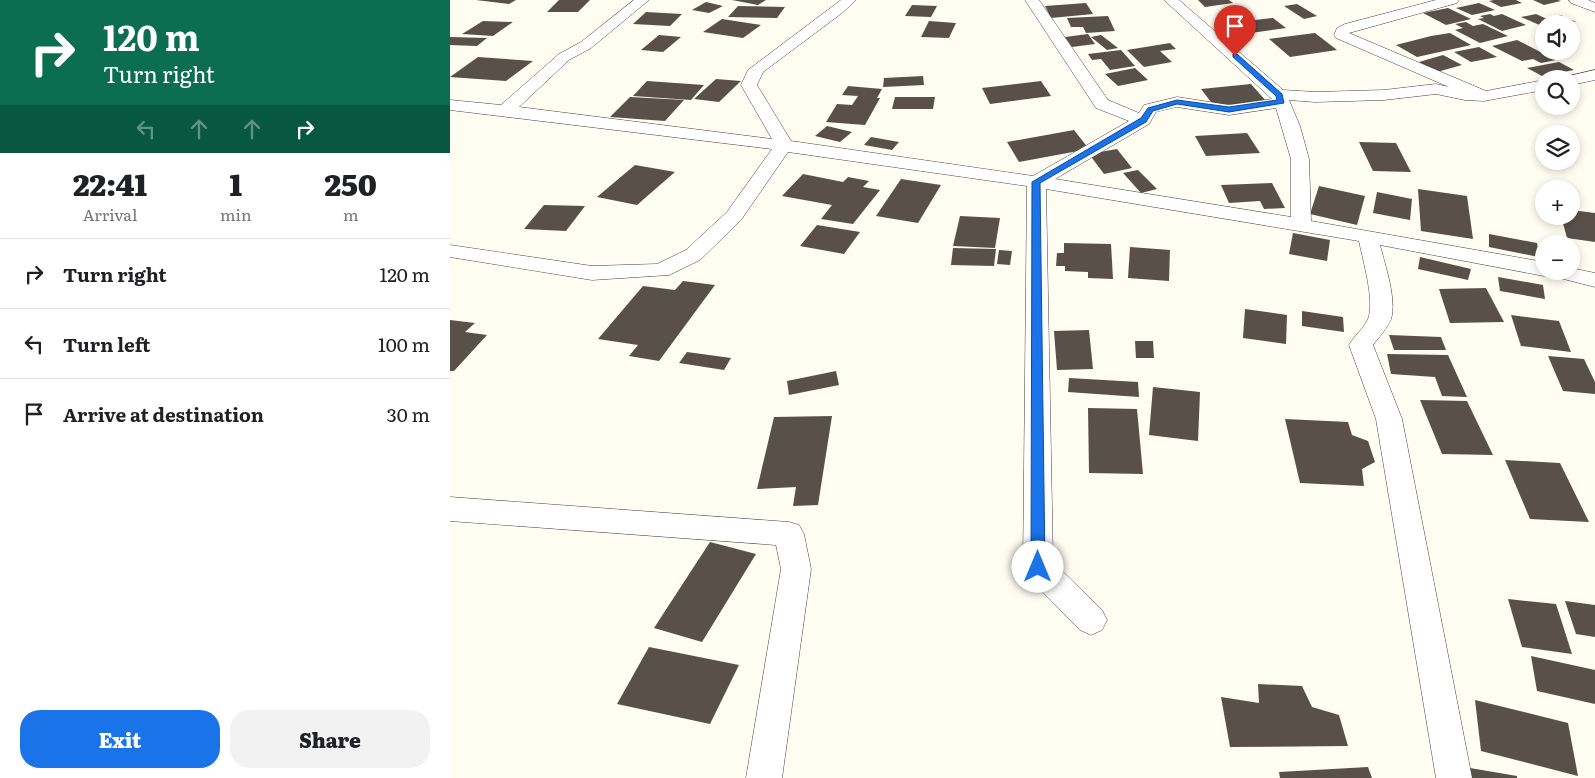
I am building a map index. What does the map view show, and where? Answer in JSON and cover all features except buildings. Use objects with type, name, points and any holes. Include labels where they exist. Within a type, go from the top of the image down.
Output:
[{"type":"street","points":[[506,110],[564,57],[586,45],[642,0]]},
{"type":"street","points":[[784,145],[749,85],[756,70],[849,0]]},
{"type":"street","points":[[1032,0],[1102,104],[1143,120]]},
{"type":"street","points":[[1171,0],[1280,99],[1291,126],[1300,159],[1301,224]]},
{"type":"street","points":[[1452,0],[1350,27],[1342,30],[1341,35],[1484,96]]},
{"type":"street","points":[[1576,0],[1595,8]]},
{"type":"street","points":[[1580,78],[1595,74]]},
{"type":"street","points":[[1036,182],[1143,120],[1150,109],[1177,102],[1229,110],[1280,99],[1384,95],[1436,89],[1465,95],[1484,96],[1535,87]]},
{"type":"street","points":[[450,105],[506,110],[784,145],[1036,182],[1301,224],[1535,267]]},
{"type":"street","points":[[450,251],[592,273],[661,270],[693,255],[734,216],[784,145]]},
{"type":"street","points":[[1036,182],[1038,567],[1091,620]]},
{"type":"street","points":[[1368,236],[1382,305],[1380,320],[1366,335],[1361,345],[1389,419],[1454,778]]},
{"type":"street","points":[[1580,277],[1595,280]]},
{"type":"street","points":[[450,509],[789,534],[796,569],[764,778]]},
{"type":"route","points":[[1038,567],[1036,182],[1143,120],[1150,109],[1177,102],[1229,110],[1282,102],[1279,95],[1235,56]]}]
